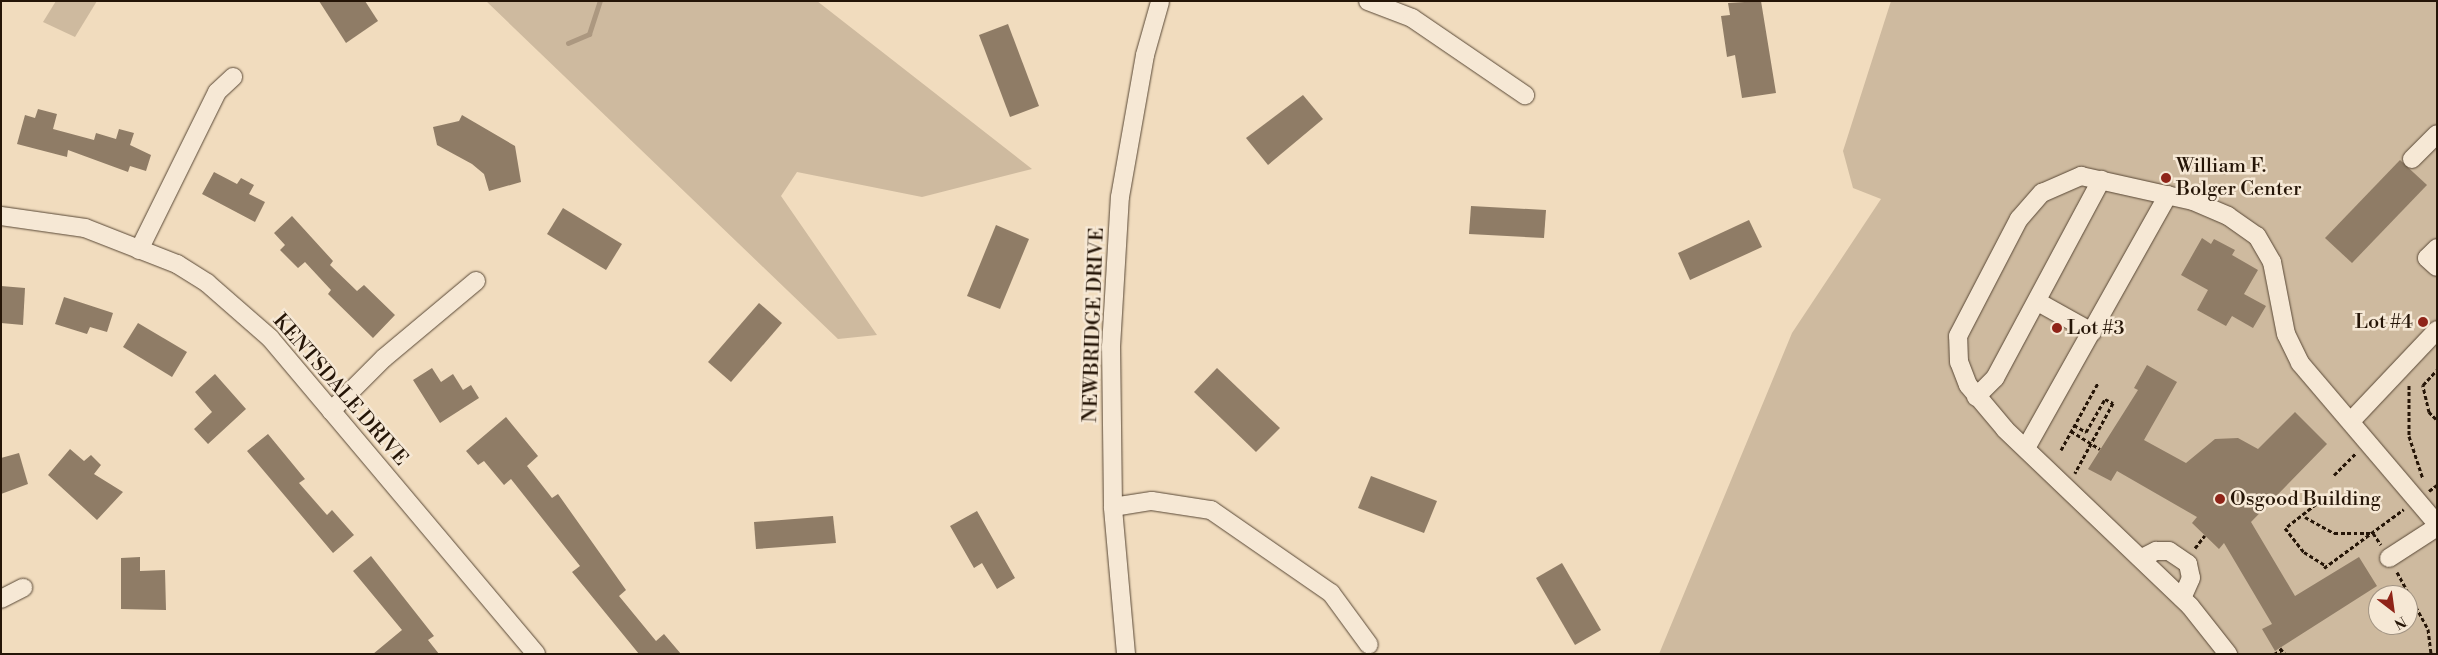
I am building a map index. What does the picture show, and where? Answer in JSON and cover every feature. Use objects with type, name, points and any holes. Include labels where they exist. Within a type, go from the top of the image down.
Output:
[{"type":"street","points":[[1159,1],[1174,1]]},
{"type":"street","name":"NEWBRIDGE DRIVE","points":[[1126,654],[1113,507],[1111,347],[1120,197],[1145,55],[1159,1]]},
{"type":"street","points":[[1368,1],[1412,18],[1525,95]]},
{"type":"street","points":[[139,250],[217,92],[232,77]]},
{"type":"street","points":[[2412,159],[2437,134]]},
{"type":"street","points":[[2228,654],[2182,598],[2026,448],[1976,397],[1959,362],[1958,336],[2019,218],[2042,193],[2064,180],[2081,176],[2101,180],[2168,195],[2228,216],[2256,236],[2272,262],[2286,334],[2300,363],[2352,420],[2414,501],[2437,526],[2389,558]]},
{"type":"street","points":[[1976,397],[1995,378],[2038,302],[2101,180]]},
{"type":"street","points":[[2026,448],[2168,195]]},
{"type":"street","name":"KENTSDALE DRIVE","points":[[1,216],[85,228],[139,250],[207,283],[270,338],[536,654]]},
{"type":"street","points":[[2437,248],[2427,258],[2437,267]]},
{"type":"street","points":[[332,411],[384,358],[476,281]]},
{"type":"street","points":[[2038,302],[2092,332]]},
{"type":"street","points":[[2352,420],[2437,330]]},
{"type":"street","points":[[1113,507],[1152,501],[1211,510],[1331,593],[1369,645]]},
{"type":"street","points":[[2142,558],[2156,551],[2170,551],[2188,564],[2191,578],[2182,598]]},
{"type":"street","points":[[1,599],[23,588]]},
{"type":"path","points":[[2406,363],[2410,375],[2409,436],[2415,464],[2431,490]]},
{"type":"path","points":[[2436,419],[2429,412],[2422,385],[2437,370]]},
{"type":"path","points":[[2061,450],[2098,383]]},
{"type":"path","points":[[2072,477],[2113,403],[2105,399],[2086,432],[2074,425]]},
{"type":"path","points":[[2071,431],[2100,448]]},
{"type":"path","points":[[2334,475],[2366,438]]},
{"type":"path","points":[[2316,504],[2305,517],[2285,528],[2304,552],[2325,567],[2373,534],[2437,485]]},
{"type":"path","points":[[2305,517],[2334,532],[2373,534]]},
{"type":"path","points":[[2373,534],[2389,558],[2428,629],[2431,654]]},
{"type":"path","points":[[2274,654],[2281,649],[2285,654]]},
{"type":"shaded area","points":[[56,1],[97,1],[75,37],[43,22]]},
{"type":"shaded area","points":[[486,1],[817,1],[1032,169],[922,197],[797,172],[781,196],[877,335],[838,339]]},
{"type":"shaded area","name":"William F. Bolger Center","points":[[1891,1],[2437,1],[2437,654],[1659,654],[1792,333],[1881,199],[1853,188],[1843,151]]},
{"type":"building","points":[[319,1],[365,1],[378,21],[346,43]]},
{"type":"building","points":[[1761,1],[1776,93],[1742,98],[1735,55],[1727,57],[1721,16],[1730,15],[1728,3]]},
{"type":"building","points":[[1008,24],[1039,106],[1010,117],[979,35]]},
{"type":"building","points":[[1303,95],[1323,119],[1268,165],[1246,138]]},
{"type":"building","points":[[38,109],[57,114],[53,129],[94,140],[96,133],[116,139],[119,129],[134,133],[130,145],[151,155],[146,171],[130,166],[128,172],[68,150],[67,157],[17,144],[25,115],[35,118]]},
{"type":"building","points":[[462,115],[515,146],[521,182],[489,191],[484,174],[472,164],[437,145],[433,127],[459,121]]},
{"type":"building","points":[[2400,160],[2427,185],[2352,263],[2325,238]]},
{"type":"building","points":[[214,172],[237,184],[241,178],[254,185],[249,194],[265,202],[255,222],[202,194]]},
{"type":"building","points":[[1471,206],[1546,210],[1544,238],[1469,234]]},
{"type":"building","points":[[563,208],[622,244],[606,270],[547,234]]},
{"type":"building","points":[[292,216],[333,261],[330,265],[357,291],[364,285],[395,315],[373,338],[328,294],[331,290],[305,262],[298,268],[280,250],[285,245],[274,233]]},
{"type":"building","points":[[1749,220],[1762,247],[1690,280],[1678,253]]},
{"type":"building","points":[[996,225],[1029,239],[1000,309],[967,296]]},
{"type":"building","points":[[2202,238],[2211,244],[2214,239],[2235,250],[2232,255],[2258,270],[2244,294],[2266,306],[2253,328],[2232,316],[2226,326],[2197,310],[2208,290],[2181,275]]},
{"type":"building","points":[[1,286],[25,288],[23,325],[1,323]]},
{"type":"building","points":[[64,297],[113,313],[107,332],[90,327],[87,334],[55,324]]},
{"type":"building","points":[[759,303],[782,323],[731,382],[708,362]]},
{"type":"building","points":[[138,323],[187,352],[172,377],[123,347]]},
{"type":"building","name":"Osgood Building","points":[[2147,365],[2177,382],[2144,440],[2186,463],[2215,439],[2238,438],[2258,449],[2295,412],[2327,444],[2251,522],[2295,596],[2359,557],[2376,585],[2368,585],[2368,592],[2275,651],[2262,629],[2272,624],[2224,543],[2219,549],[2192,523],[2197,517],[2117,471],[2111,481],[2088,469],[2138,390],[2134,388]]},
{"type":"building","points":[[432,368],[441,382],[453,374],[463,390],[471,385],[479,398],[440,423],[413,380]]},
{"type":"building","points":[[1217,368],[1280,428],[1256,452],[1194,392]]},
{"type":"building","points":[[215,374],[246,409],[208,444],[194,429],[212,412],[195,392]]},
{"type":"building","points":[[506,417],[538,456],[527,466],[552,498],[558,494],[626,590],[619,596],[656,641],[664,634],[681,654],[639,654],[572,572],[580,566],[511,479],[504,485],[484,461],[478,465],[466,451]]},
{"type":"building","points":[[268,434],[305,479],[299,483],[327,515],[332,510],[354,535],[333,553],[247,451]]},
{"type":"building","points":[[70,449],[84,461],[91,455],[101,465],[94,474],[123,492],[97,520],[48,475]]},
{"type":"building","points":[[19,453],[28,484],[1,494],[1,458]]},
{"type":"building","points":[[1371,476],[1437,501],[1424,533],[1358,508]]},
{"type":"building","points":[[977,511],[1015,578],[997,589],[982,563],[974,568],[950,526]]},
{"type":"building","points":[[833,516],[836,543],[756,549],[754,522]]},
{"type":"building","points":[[371,556],[434,636],[428,640],[439,654],[373,654],[402,630],[353,571]]},
{"type":"building","points":[[140,557],[140,571],[165,570],[166,610],[121,609],[121,558]]},
{"type":"building","points":[[1562,563],[1601,630],[1575,645],[1536,578]]},
{"type":"waterway","points":[[568,43],[589,34],[600,1]]},
{"type":"place","name":"William F. Bolger Center","points":[[2166,178]]},
{"type":"place","name":"Lot #4","points":[[2423,322]]},
{"type":"place","name":"Lot #3","points":[[2057,328]]},
{"type":"place","name":"Osgood Building","points":[[2220,499]]}]
